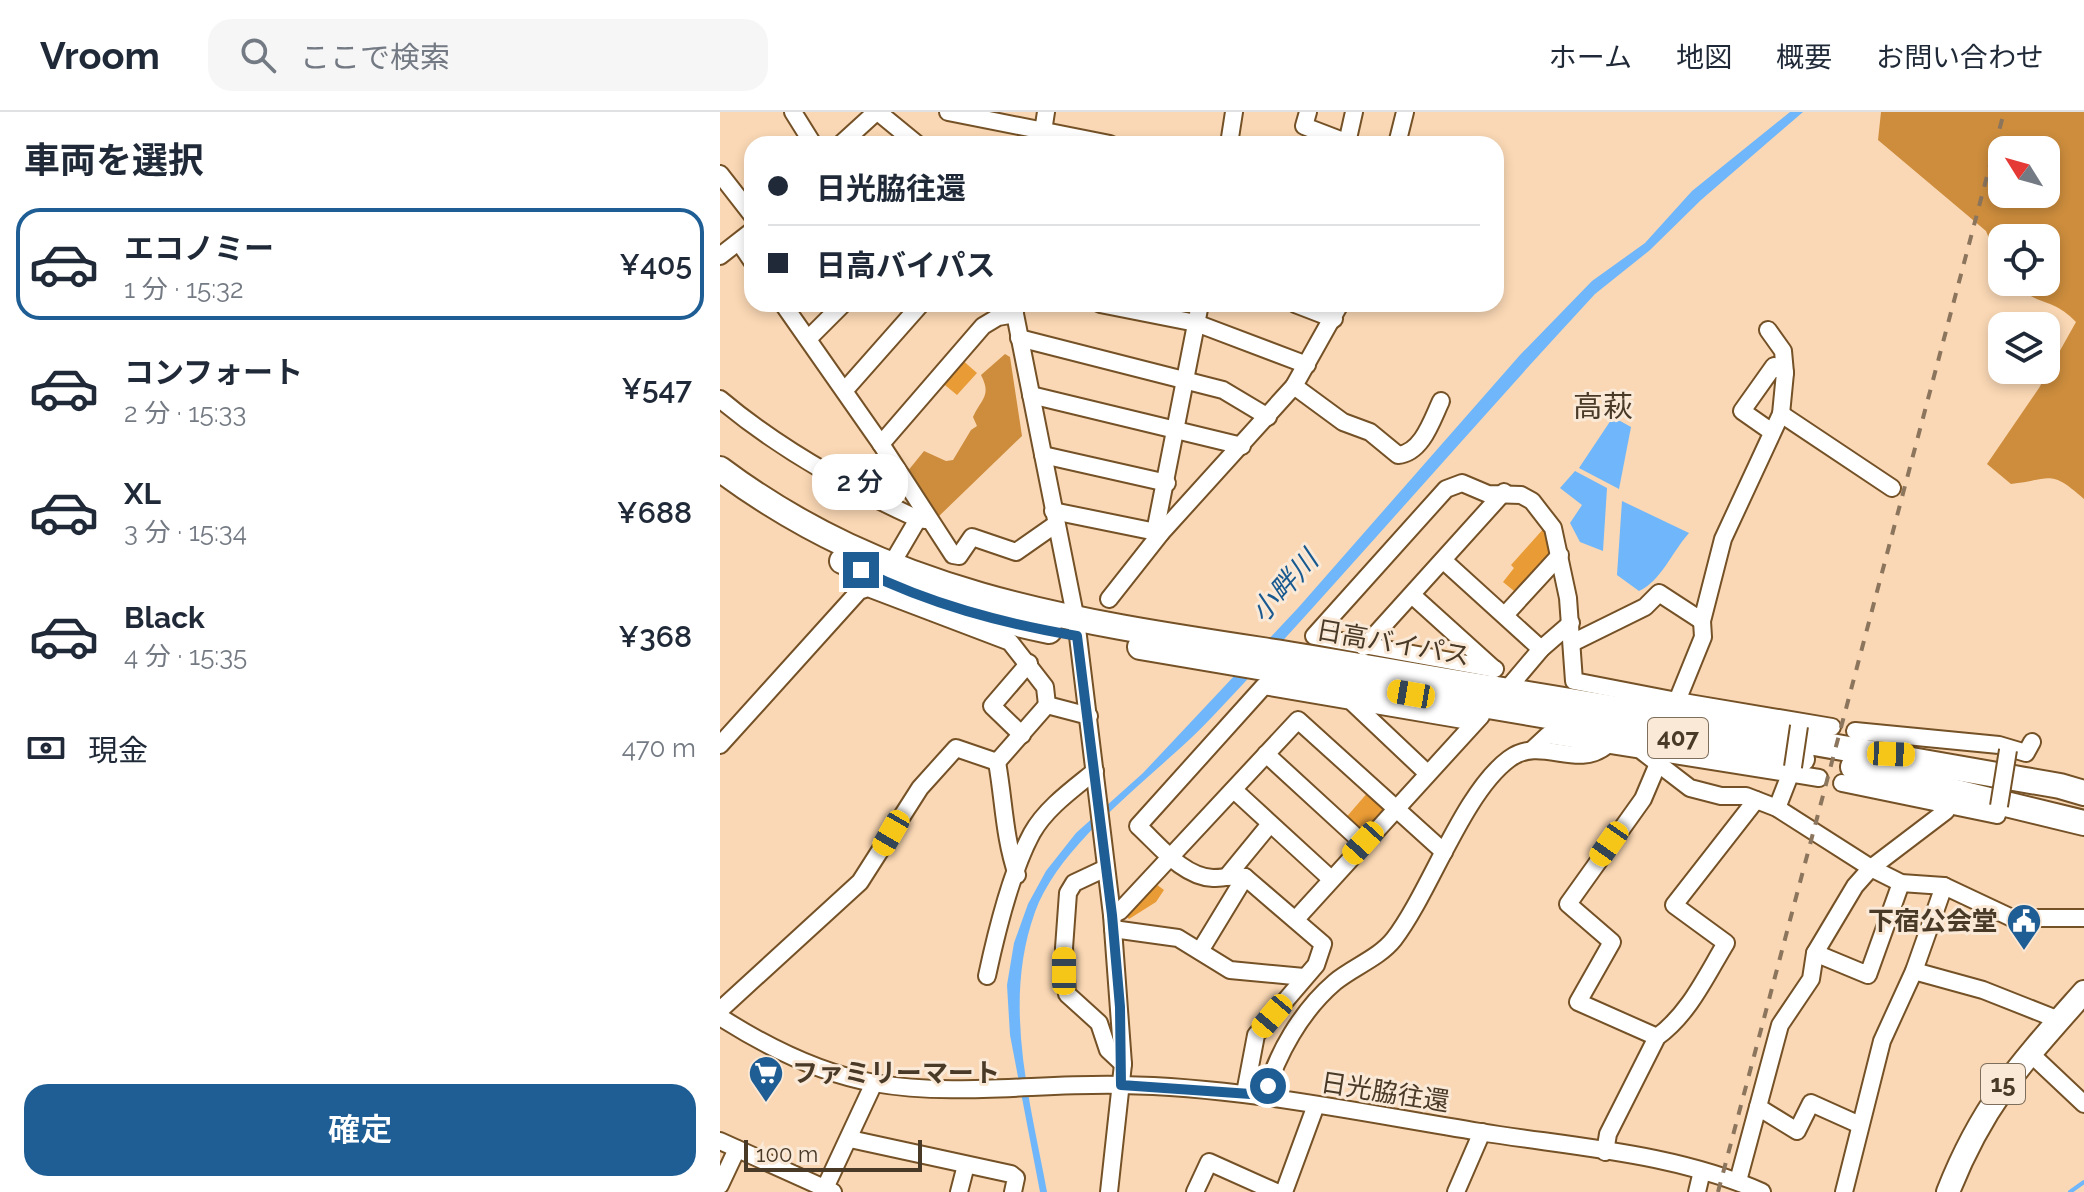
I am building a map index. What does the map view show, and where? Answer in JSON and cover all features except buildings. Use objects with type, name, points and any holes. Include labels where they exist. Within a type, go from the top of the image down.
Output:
[{"type":"highway","name":"日高バイパス","points":[[720,469],[778,510],[850,548],[975,596],[1077,628]]},
{"type":"highway","name":"日高バイパス","points":[[720,489],[767,520],[904,591],[972,615],[1077,628],[1278,662],[1490,707],[2084,808]]},
{"type":"highway","name":"407","points":[[1854,768],[1988,760],[2084,780]]},
{"type":"highway","name":"日高バイパス","points":[[1854,768],[2084,793]]},
{"type":"highway","name":"407","points":[[1854,768],[2084,823]]},
{"type":"main road","name":"15","points":[[1948,1192],[1982,1116],[2007,1079],[2084,992]]},
{"type":"street","points":[[793,112],[808,136]]},
{"type":"street","points":[[948,112],[1038,136]]},
{"type":"street","points":[[1042,136],[1046,112]]},
{"type":"street","points":[[1308,112],[1304,126],[1330,136]]},
{"type":"street","points":[[1350,136],[1354,112]]},
{"type":"street","points":[[1399,136],[1405,112]]},
{"type":"street","points":[[1228,113],[1229,136]]},
{"type":"street","points":[[849,136],[871,114],[905,136]]},
{"type":"street","points":[[721,177],[744,205]]},
{"type":"street","points":[[720,256],[744,238]]},
{"type":"street","points":[[739,242],[744,249]]},
{"type":"street","points":[[789,312],[881,444],[925,520],[953,555],[959,556],[972,537],[1016,552],[1055,518],[1158,533]]},
{"type":"street","points":[[808,339],[835,312]]},
{"type":"street","points":[[845,390],[914,312]]},
{"type":"street","points":[[881,444],[983,326],[1008,312]]},
{"type":"street","points":[[1015,312],[1077,628],[1112,922],[1123,1064],[1109,1192]]},
{"type":"street","points":[[1140,312],[1196,323],[1307,365]]},
{"type":"street","points":[[1158,533],[1198,312]]},
{"type":"street","points":[[1109,599],[1158,533],[1242,446],[1294,386],[1336,312]]},
{"type":"street","points":[[1677,701],[1703,637],[1702,621],[1723,539],[1781,414],[1785,373],[1783,351],[1768,330]]},
{"type":"street","points":[[1019,338],[1186,378],[1223,390],[1268,417]]},
{"type":"street","points":[[1772,432],[1742,411],[1774,366],[1785,373]]},
{"type":"street","points":[[1294,386],[1343,422],[1370,432],[1398,455],[1409,452],[1422,440],[1441,401]]},
{"type":"street","points":[[1031,395],[1242,446]]},
{"type":"street","points":[[720,399],[740,416],[869,496],[925,520]]},
{"type":"street","points":[[1781,414],[1892,488]]},
{"type":"street","points":[[1043,455],[1167,483]]},
{"type":"street","points":[[1412,595],[1495,669],[1314,636],[1446,489],[1462,483],[1488,494],[1504,492],[1532,501],[1553,528],[1571,623],[1574,681],[1832,727]]},
{"type":"street","points":[[1364,647],[1504,492]]},
{"type":"street","points":[[891,565],[925,520]]},
{"type":"street","points":[[1505,615],[1560,555]]},
{"type":"street","points":[[1444,561],[1541,649]]},
{"type":"street","points":[[720,745],[859,591],[868,588],[1002,637],[1029,663],[1045,687],[1047,705],[997,762]]},
{"type":"street","points":[[1572,643],[1645,607],[1659,593],[1702,621]]},
{"type":"street","points":[[1296,919],[1541,649],[1571,623]]},
{"type":"street","points":[[1022,735],[992,706],[1029,663]]},
{"type":"street","points":[[1245,1093],[1256,1035],[1310,971],[1323,944],[1296,919],[1237,876],[1212,878],[1196,873],[1171,857],[1138,826],[1264,686],[1353,703],[1490,707]]},
{"type":"street","points":[[1112,922],[1318,696]]},
{"type":"street","points":[[1353,703],[1427,773]]},
{"type":"street","points":[[1047,705],[1089,716]]},
{"type":"street","points":[[1298,720],[1444,852]]},
{"type":"street","points":[[1777,808],[1792,770],[1800,723]]},
{"type":"street","points":[[1855,731],[1999,745],[2026,753],[2032,742]]},
{"type":"street","points":[[1265,1095],[1275,1062],[1286,1043],[1334,983],[1393,940],[1486,783],[1508,760],[1534,748],[1548,735],[1643,752],[1792,770],[1819,778]]},
{"type":"street","points":[[720,1010],[854,888],[871,868],[920,788],[956,748],[997,762]]},
{"type":"street","points":[[1854,768],[1997,815],[2008,750]]},
{"type":"street","points":[[1643,752],[1657,766],[1702,793],[1756,800],[1777,808],[1871,868],[1901,883],[1944,886],[2012,918],[2084,918]]},
{"type":"street","points":[[1266,754],[1363,843]]},
{"type":"street","points":[[997,762],[1004,804],[1004,832],[1017,875]]},
{"type":"street","points":[[1657,766],[1643,799],[1568,904],[1612,942],[1578,1002],[1657,1037]]},
{"type":"street","points":[[987,976],[998,926],[1032,832],[1061,798],[1095,771]]},
{"type":"street","points":[[1234,790],[1331,879]]},
{"type":"street","points":[[1605,1152],[1608,1134],[1657,1037],[1671,1026],[1695,994],[1726,943],[1674,905],[1756,800]]},
{"type":"street","points":[[1738,1181],[1780,1025],[1811,979],[1815,953],[1855,886],[1871,868],[1946,811]]},
{"type":"street","points":[[1200,951],[1237,876],[1270,824]]},
{"type":"street","points":[[1106,868],[1074,883],[1068,893],[1064,971],[1067,994],[1099,1023],[1108,1050],[1123,1064]]},
{"type":"street","points":[[1815,953],[1868,975],[1901,883]]},
{"type":"street","points":[[1844,1192],[1882,1041],[1914,971],[1944,886]]},
{"type":"street","points":[[1112,922],[1190,943],[1230,970],[1310,971],[1334,983]]},
{"type":"street","points":[[1914,971],[1971,986],[2059,1020]]},
{"type":"street","name":"日光脇往還","points":[[720,1017],[784,1054],[874,1083],[915,1087],[1121,1085],[1265,1095],[1605,1152],[1702,1171],[1738,1181],[1762,1192]]},
{"type":"street","points":[[2030,1053],[2084,1104]]},
{"type":"street","points":[[720,1141],[829,1190],[874,1083]]},
{"type":"street","points":[[1758,1107],[1797,1131],[1811,1103],[1860,1125]]},
{"type":"street","points":[[1284,1192],[1316,1105]]},
{"type":"street","points":[[1456,1192],[1482,1132]]},
{"type":"street","points":[[850,1139],[1011,1174],[1016,1178],[1013,1192]]},
{"type":"street","points":[[720,1185],[737,1149]]},
{"type":"street","points":[[1195,1192],[1209,1162],[1276,1192]]},
{"type":"street","points":[[959,1192],[966,1165]]},
{"type":"street","points":[[1697,1192],[1702,1171]]},
{"type":"shaded area","points":[[1881,112],[2084,112],[2084,499],[2064,483],[2050,478],[2011,484],[1987,464],[2041,384],[2060,384],[2060,351],[2076,322],[2060,309],[2030,296],[2060,296],[2060,224],[1988,224],[1988,236],[1878,140]]},
{"type":"shaded area","points":[[1005,354],[1010,357],[1022,436],[937,518],[907,472],[924,451],[946,461],[953,460],[971,430],[977,426],[973,417],[986,388],[981,375]]},
{"type":"shaded area","points":[[960,358],[977,373],[957,395],[940,381]]},
{"type":"shaded area","points":[[1545,527],[1555,554],[1519,595],[1503,582],[1514,568],[1511,565]]},
{"type":"shaded area","points":[[1369,791],[1385,810],[1365,834],[1343,821]]},
{"type":"shaded area","points":[[1156,884],[1164,890],[1156,902],[1129,919],[1126,916]]},
{"type":"water","points":[[1790,112],[1803,112],[1701,200],[1650,250],[1595,294],[1213,716],[1089,833],[1048,885],[1035,912],[1025,947],[1020,1017],[1027,1087],[1047,1192],[1040,1192],[1010,1035],[1007,985],[1014,943],[1028,904],[1046,871],[1076,833],[1143,773],[1298,608],[1520,355],[1592,281],[1645,243],[1692,191]]},
{"type":"water","points":[[1613,417],[1631,427],[1619,489],[1579,468]]},
{"type":"water","points":[[1575,471],[1607,488],[1603,551],[1580,542],[1570,523],[1582,505],[1560,488]]},
{"type":"water","points":[[1622,501],[1689,533],[1654,580],[1639,591],[1617,575]]},
{"type":"waterway","points":[[2070,1192],[2084,1182]]},
{"type":"railway","points":[[1718,1192],[2004,112]]},
{"type":"place","name":"下宿公会堂","points":[[2024,952]]},
{"type":"place","name":"ファミリーマート","points":[[766,1104]]},
{"type":"district","name":"高萩","points":[[1603,407]]},
{"type":"route","points":[[861,570],[904,591],[972,615],[1077,636],[1112,915],[1120,1007],[1121,1085],[1265,1095],[1268,1086]]},
{"type":"water label","name":"小畔川","points":[[1284,586]]}]
